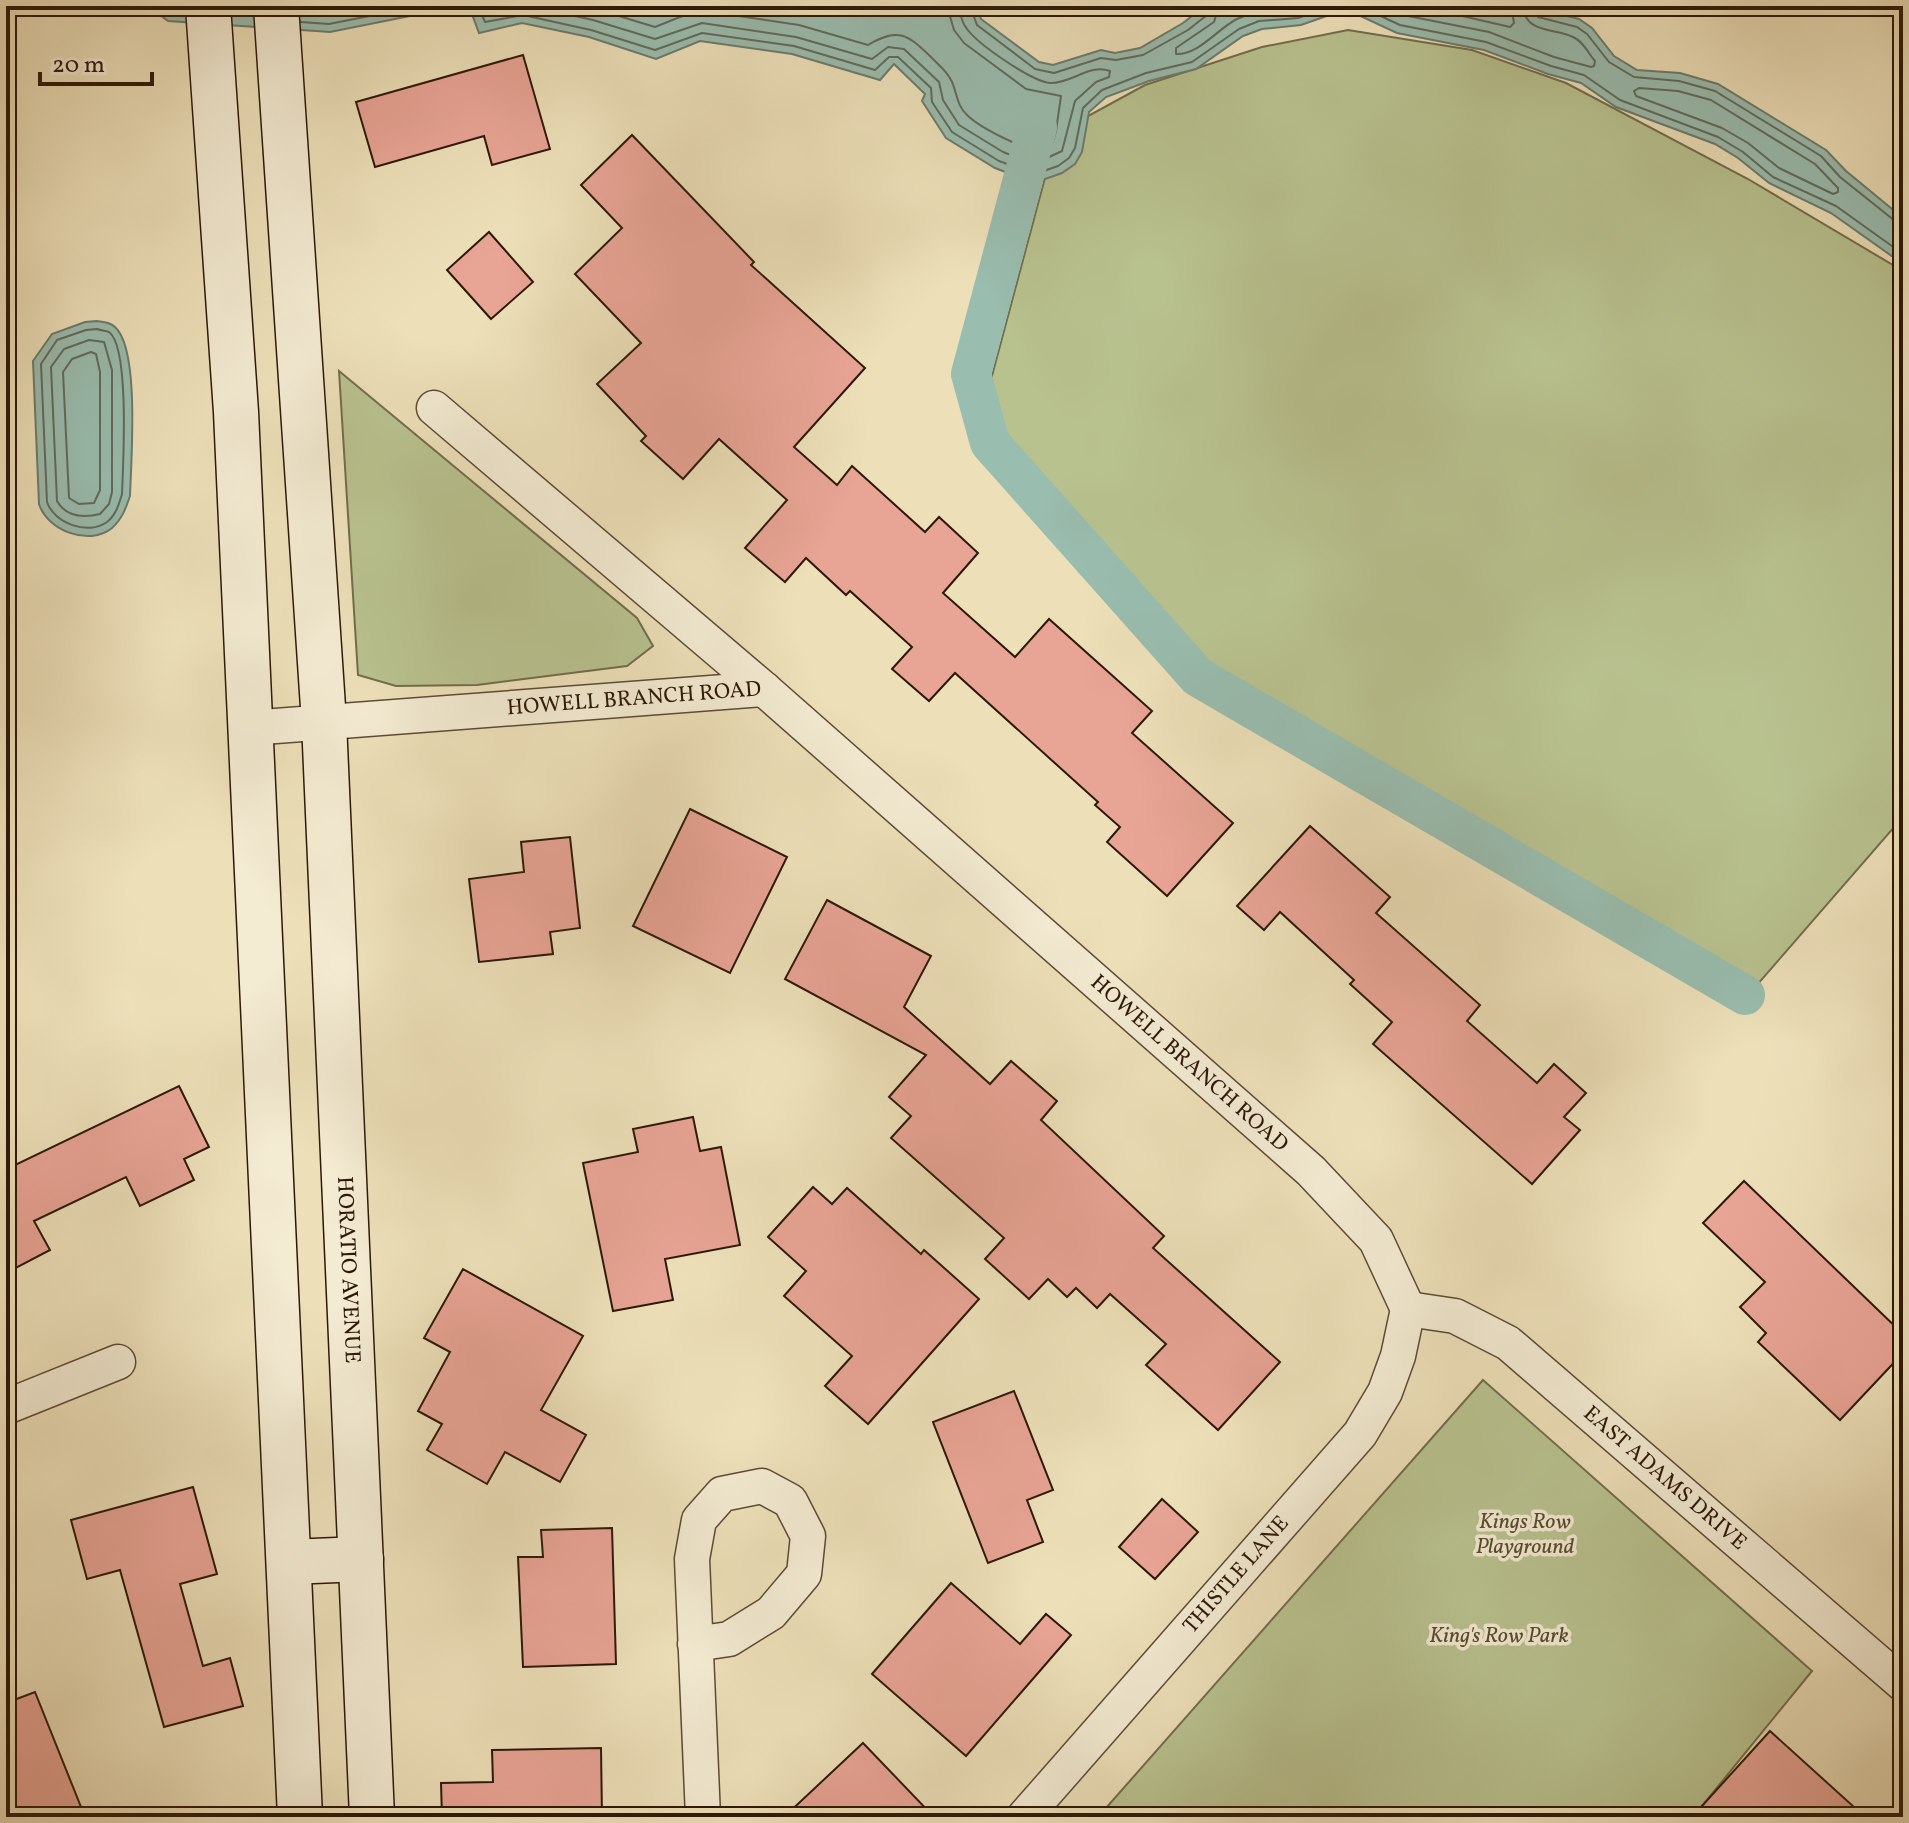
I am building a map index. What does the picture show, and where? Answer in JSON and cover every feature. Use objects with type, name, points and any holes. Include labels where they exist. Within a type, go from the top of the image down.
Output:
[{"type":"main road","points":[[277,25],[324,722]]},
{"type":"main road","points":[[210,26],[236,412],[300,1817]]},
{"type":"main road","name":"HORATIO AVENUE","points":[[324,722],[372,1817]]},
{"type":"main road","points":[[289,1562],[361,1559]]},
{"type":"street","points":[[434,408],[764,689]]},
{"type":"street","name":"HOWELL BRANCH ROAD","points":[[249,728],[764,689],[1311,1171],[1376,1240],[1408,1309]]},
{"type":"street","name":"EAST ADAMS DRIVE","points":[[1408,1309],[1455,1316],[1508,1343],[1900,1674]]},
{"type":"street","name":"THISTLE LANE","points":[[1024,1817],[1360,1434],[1385,1392],[1398,1356],[1408,1309]]},
{"type":"street","points":[[6,1407],[118,1362]]},
{"type":"street","points":[[695,1644],[729,1639],[771,1613],[804,1574],[808,1536],[790,1501],[762,1486],[722,1494],[699,1520],[692,1559],[695,1644],[703,1817]]},
{"type":"green space","points":[[1348,30],[1472,50],[1566,83],[1748,179],[1903,271],[1903,817],[1743,1001],[1200,678],[978,428],[1057,133],[1145,85],[1262,47]]},
{"type":"green space","points":[[339,371],[637,618],[653,646],[627,666],[477,685],[396,686],[358,675]]},
{"type":"green space","name":"King's Row Park","points":[[1483,1380],[1812,1671],[1693,1817],[1117,1817],[1106,1808]]},
{"type":"water","points":[[148,6],[460,6],[330,32],[168,21]]},
{"type":"water","points":[[469,6],[977,6],[981,19],[1039,62],[1053,65],[1101,50],[1115,53],[1140,48],[1205,6],[1528,6],[1579,19],[1592,28],[1614,56],[1637,70],[1680,73],[1718,84],[1826,150],[1846,171],[1903,218],[1903,264],[1831,213],[1769,183],[1715,144],[1616,107],[1581,83],[1484,50],[1397,33],[1352,12],[1338,12],[1301,25],[1262,29],[1243,36],[1196,69],[1149,81],[1106,97],[1089,112],[1082,152],[1075,164],[1062,173],[1034,183],[995,168],[946,138],[922,101],[925,94],[894,64],[880,80],[792,54],[700,41],[656,59],[589,37],[522,23],[479,33]]},
{"type":"water","points":[[97,321],[115,327],[123,339],[128,358],[132,407],[130,496],[121,517],[112,528],[92,536],[81,536],[60,528],[43,513],[39,504],[33,361],[52,334]]},
{"type":"building","points":[[523,55],[550,149],[492,165],[484,136],[375,167],[356,102]]},
{"type":"building","points":[[632,135],[754,262],[751,265],[865,368],[794,447],[837,485],[852,466],[925,532],[939,517],[978,553],[943,593],[1015,657],[1049,619],[1152,711],[1132,733],[1233,823],[1167,896],[1107,842],[1120,827],[1095,805],[1098,802],[955,673],[929,701],[892,669],[912,647],[850,591],[846,595],[806,558],[785,582],[745,548],[787,500],[719,439],[683,479],[641,441],[646,436],[597,384],[641,343],[575,274],[622,228],[581,185]]},
{"type":"building","points":[[489,232],[533,282],[491,319],[447,270]]},
{"type":"building","points":[[690,809],[787,857],[730,973],[633,926]]},
{"type":"building","points":[[1310,826],[1390,897],[1376,913],[1480,1005],[1467,1021],[1537,1083],[1554,1064],[1586,1093],[1564,1117],[1580,1130],[1532,1184],[1373,1044],[1392,1022],[1350,984],[1354,980],[1280,912],[1264,930],[1237,906]]},
{"type":"building","points":[[570,837],[580,928],[550,932],[553,954],[479,962],[469,879],[524,872],[521,842]]},
{"type":"building","points":[[827,900],[931,956],[904,1007],[990,1084],[1011,1061],[1057,1101],[1041,1120],[1164,1236],[1153,1248],[1280,1362],[1218,1430],[1146,1365],[1166,1344],[1110,1294],[1097,1308],[1076,1288],[1067,1297],[1048,1279],[1029,1299],[985,1259],[1004,1238],[891,1138],[911,1116],[889,1097],[926,1055],[785,979]]},
{"type":"building","points":[[179,1086],[209,1147],[184,1159],[194,1180],[140,1206],[126,1177],[34,1221],[50,1250],[6,1273],[6,1167]]},
{"type":"building","points":[[693,1117],[700,1151],[721,1147],[740,1245],[665,1259],[673,1300],[613,1311],[583,1163],[638,1152],[633,1129]]},
{"type":"building","points":[[1744,1181],[1903,1334],[1903,1353],[1840,1420],[1758,1342],[1766,1333],[1740,1307],[1765,1282],[1703,1223]]},
{"type":"building","points":[[813,1187],[832,1204],[847,1188],[921,1254],[924,1250],[979,1299],[868,1424],[825,1386],[852,1356],[784,1296],[806,1271],[768,1237]]},
{"type":"building","points":[[463,1269],[583,1336],[541,1410],[586,1435],[560,1482],[505,1452],[487,1484],[427,1450],[442,1424],[418,1411],[450,1352],[424,1338]]},
{"type":"building","points":[[1014,1391],[1053,1490],[1027,1500],[1043,1542],[988,1563],[933,1422]]},
{"type":"building","points":[[193,1487],[217,1574],[180,1584],[203,1666],[230,1658],[243,1706],[164,1727],[120,1570],[87,1579],[71,1520]]},
{"type":"building","points":[[1162,1499],[1198,1532],[1155,1579],[1119,1547]]},
{"type":"building","points":[[612,1528],[616,1664],[523,1667],[518,1557],[543,1557],[541,1530]]},
{"type":"building","points":[[951,1583],[1020,1644],[1046,1614],[1071,1635],[966,1756],[872,1674]]},
{"type":"building","points":[[35,1692],[85,1817],[6,1817],[6,1703]]},
{"type":"building","points":[[1770,1731],[1865,1817],[1692,1817]]},
{"type":"building","points":[[863,1743],[934,1817],[784,1817]]},
{"type":"building","points":[[601,1748],[602,1817],[442,1817],[441,1783],[493,1782],[492,1750]]},
{"type":"waterway","points":[[1037,127],[971,374],[990,443],[1198,677],[1745,995]]},
{"type":"park label","name":"Kings Row Playground","points":[[1525,1534]]}]
